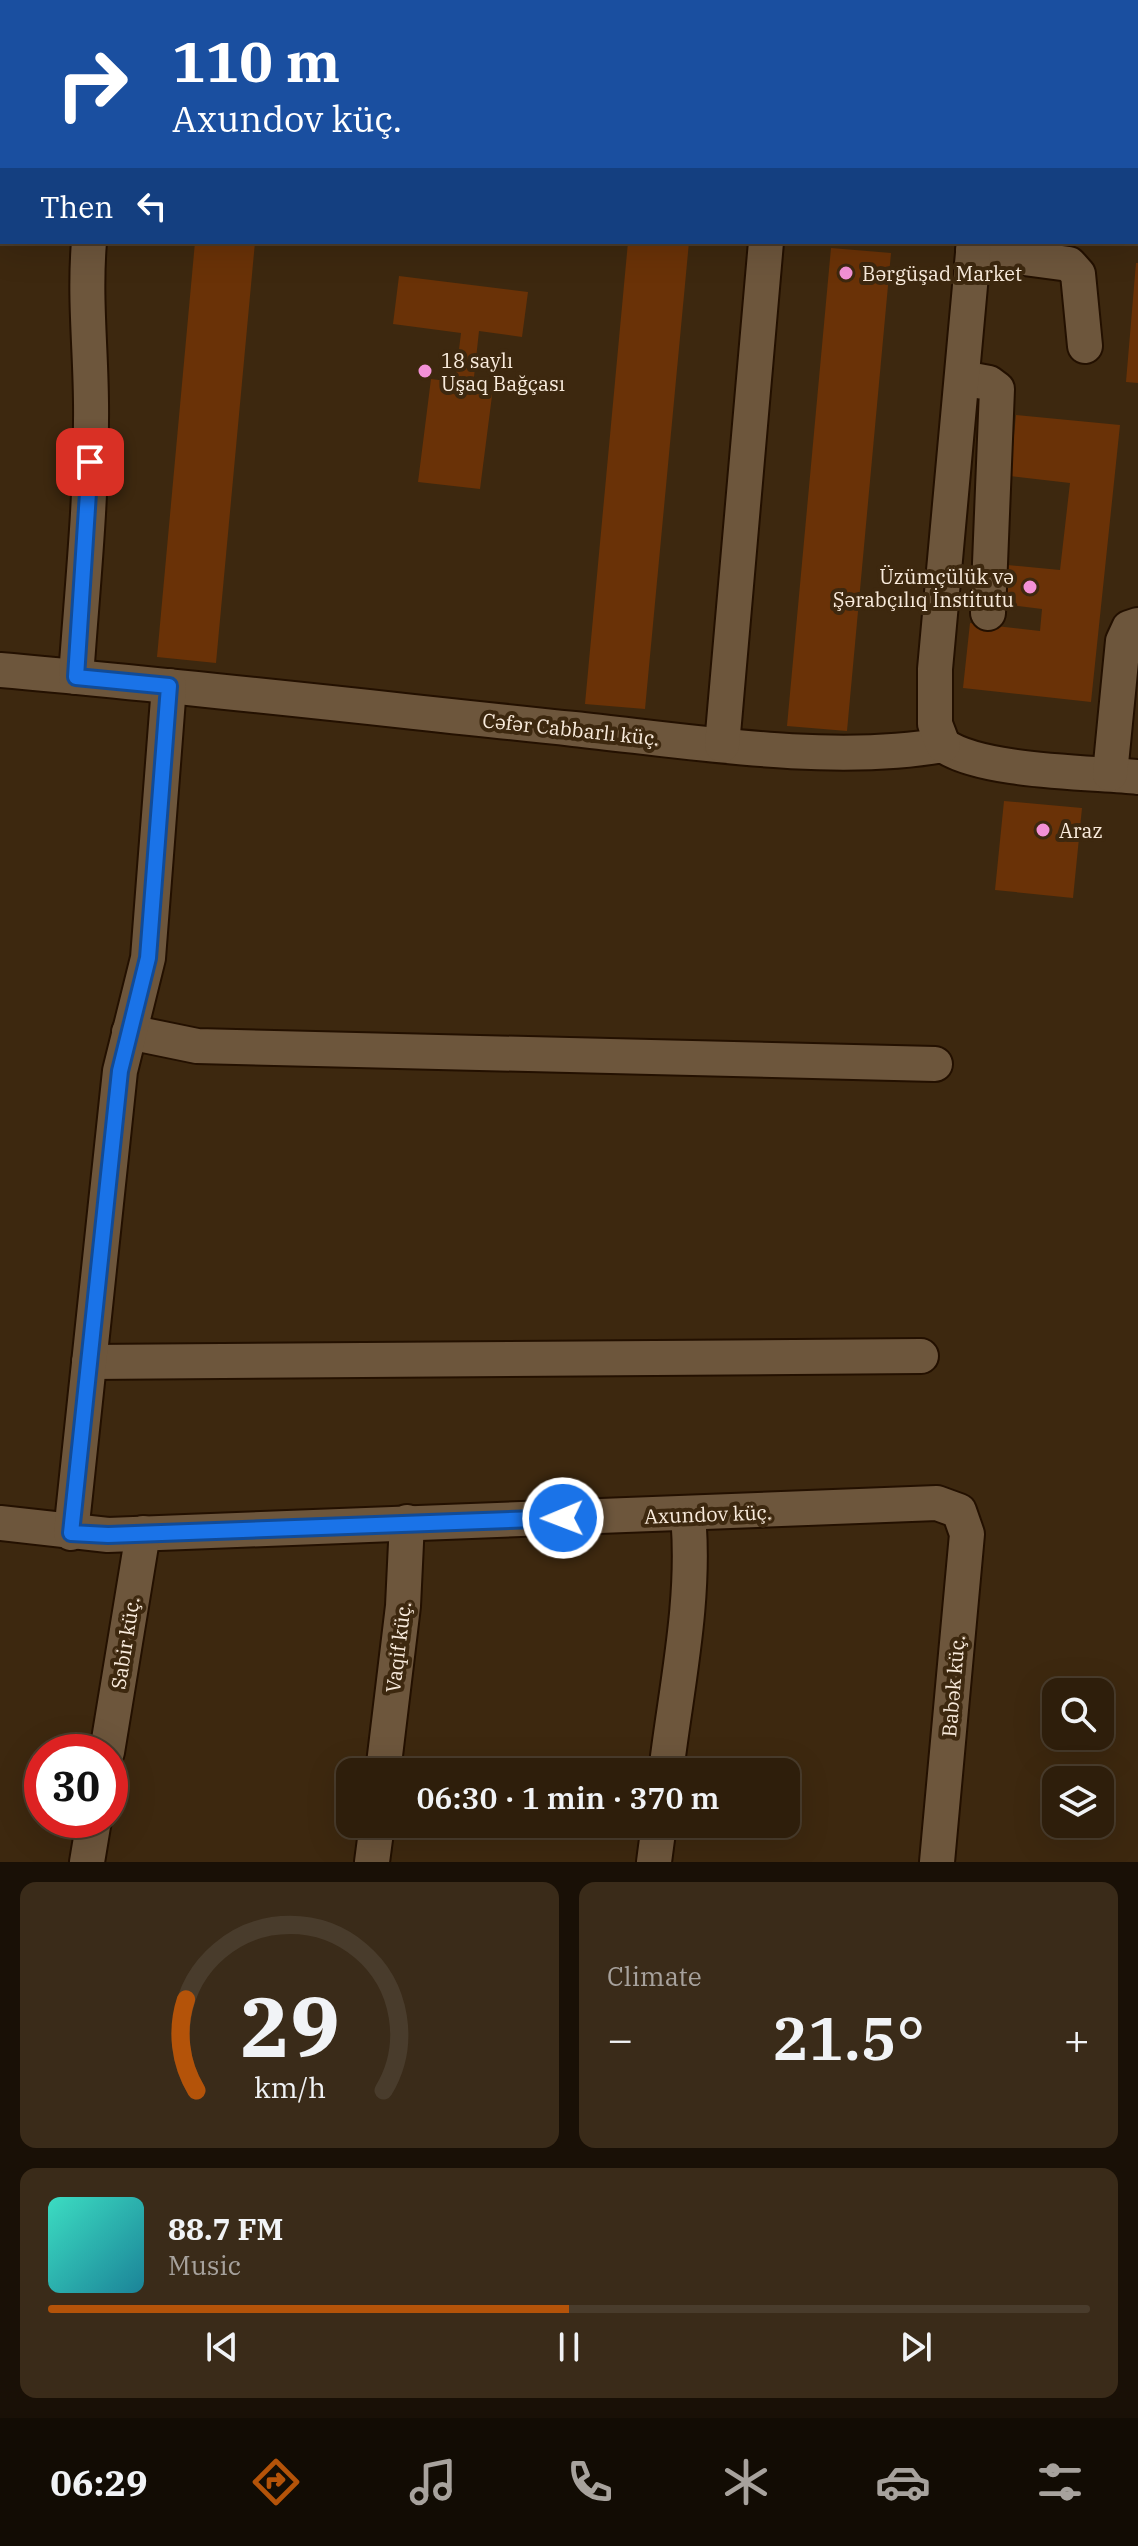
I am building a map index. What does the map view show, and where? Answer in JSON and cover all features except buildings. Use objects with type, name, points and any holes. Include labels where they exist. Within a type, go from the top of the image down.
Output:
[{"type":"street","points":[[76,677],[90,485],[92,417],[86,332],[89,244]]},
{"type":"street","points":[[722,745],[766,244]]},
{"type":"street","points":[[1085,346],[1078,274],[1069,264],[974,247],[935,669],[935,724],[943,745],[958,756],[989,762],[1124,776],[1123,641],[1129,628],[1138,625]]},
{"type":"street","points":[[962,378],[989,383],[997,389],[988,613]]},
{"type":"street","name":"Cəfər Cabbarlı küç.","points":[[0,670],[722,745],[862,752],[908,751],[943,745]]},
{"type":"street","points":[[71,1533],[120,1071],[148,958],[169,686]]},
{"type":"street","points":[[129,1032],[197,1046],[935,1064]]},
{"type":"street","points":[[89,1362],[921,1356]]},
{"type":"street","name":"Axundov küç.","points":[[0,1523],[71,1533],[143,1533],[688,1515],[937,1503],[959,1511]]},
{"type":"street","name":"Babək küç.","points":[[937,1862],[967,1534],[959,1511]]},
{"type":"street","points":[[668,1758],[688,1596],[691,1547],[688,1515]]},
{"type":"street","name":"Vaqif küç.","points":[[385,1758],[406,1581],[407,1522]]},
{"type":"street","name":"Sabir küç.","points":[[110,1734],[143,1533]]},
{"type":"street","points":[[87,1862],[91,1838]]},
{"type":"street","points":[[372,1862],[375,1838]]},
{"type":"street","points":[[654,1862],[657,1838]]},
{"type":"place","name":"Bərgüşad Market","points":[[846,273]]},
{"type":"place","name":"18 saylı Uşaq Bağçası","points":[[425,371]]},
{"type":"place","name":"Üzümçülük və Şərabçılıq İnstitutu","points":[[1030,587]]},
{"type":"place","name":"Araz","points":[[1043,830]]},
{"type":"route","points":[[90,462],[76,677],[169,686],[148,958],[120,1071],[71,1533],[108,1535],[563,1518]]}]
